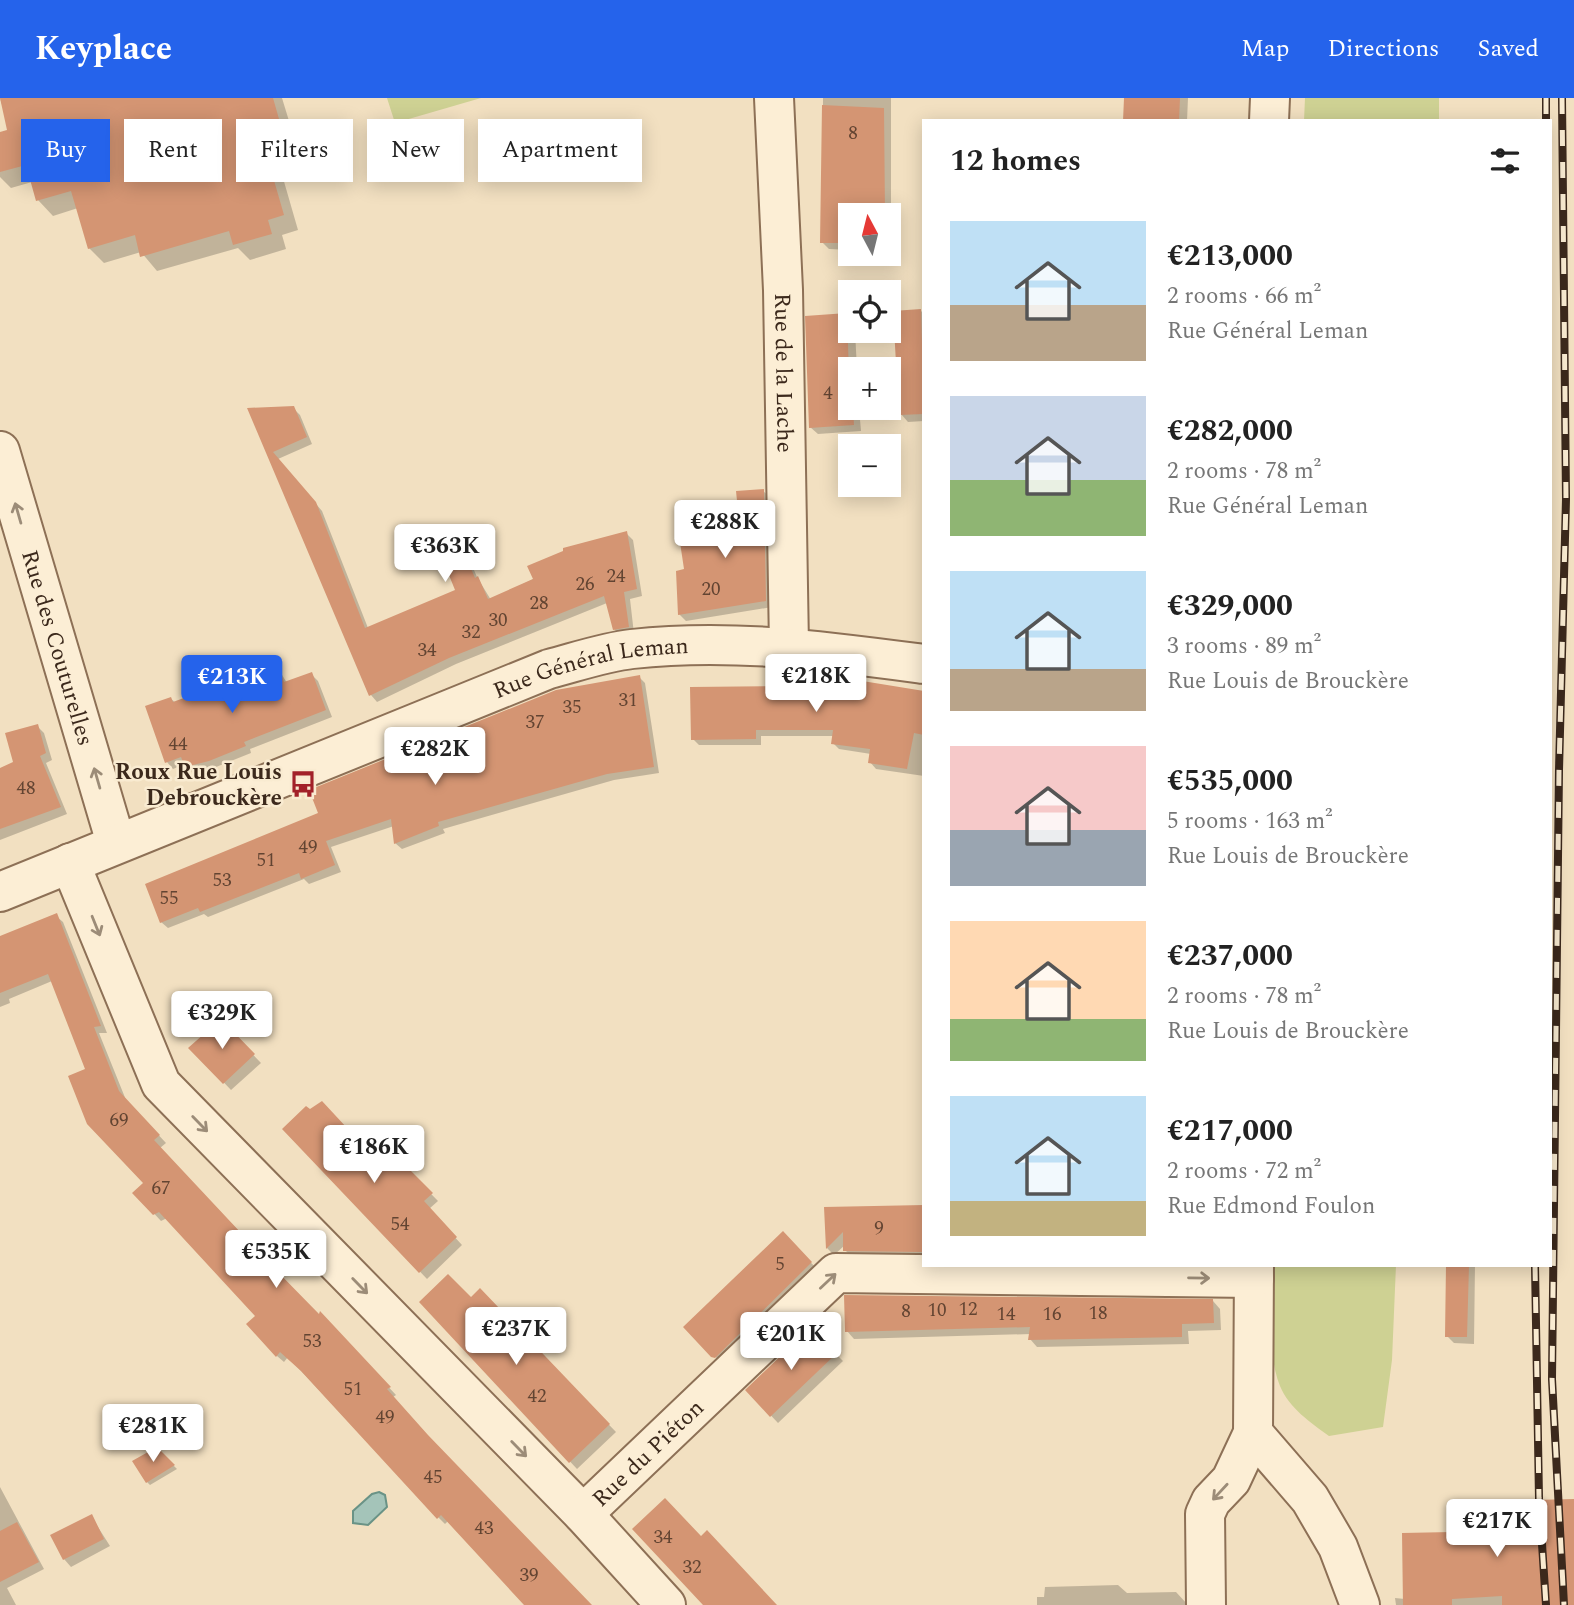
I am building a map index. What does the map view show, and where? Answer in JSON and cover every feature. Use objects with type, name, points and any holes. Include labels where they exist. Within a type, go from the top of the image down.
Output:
[{"type":"street","name":"Rue de la Lache","points":[[774,98],[783,290],[789,646]]},
{"type":"street","points":[[1269,119],[1270,98]]},
{"type":"street","name":"Rue des Couturelles","points":[[0,451],[116,844]]},
{"type":"street","name":"Rue Général Leman","points":[[0,892],[550,669],[629,649],[702,643],[789,646],[922,664]]},
{"type":"street","points":[[70,863],[161,1084],[583,1514],[666,1605]]},
{"type":"street","points":[[1206,1605],[1205,1514],[1211,1501],[1231,1480],[1253,1433],[1254,1272]]},
{"type":"street","name":"Rue du Piéton","points":[[583,1514],[836,1273],[1254,1272]]},
{"type":"street","points":[[1253,1433],[1310,1499],[1338,1547],[1360,1605]]},
{"type":"green space","points":[[387,98],[481,98],[409,119],[394,119]]},
{"type":"green space","points":[[1305,98],[1439,98],[1439,119],[1304,119]]},
{"type":"green space","points":[[1272,1267],[1396,1267],[1392,1360],[1383,1427],[1329,1436],[1301,1414],[1280,1386],[1273,1357]]},
{"type":"water","points":[[379,1492],[385,1495],[387,1507],[368,1525],[353,1523],[353,1511],[372,1494]]},
{"type":"building","points":[[0,98],[273,98],[279,119],[236,119],[236,182],[274,182],[284,215],[268,220],[272,234],[233,245],[229,231],[140,257],[135,235],[88,249],[71,191],[36,201],[31,182],[110,182],[110,119],[21,119],[21,166],[0,172],[0,132],[7,130]]},
{"type":"building","points":[[1124,98],[1180,98],[1179,119],[1123,119]]},
{"type":"building","points":[[822,105],[884,108],[885,203],[838,203],[838,243],[820,243]]},
{"type":"building","points":[[921,309],[922,414],[901,415],[901,357],[896,357],[895,343],[901,343],[901,310]]},
{"type":"building","points":[[838,314],[838,343],[848,343],[848,357],[838,357],[838,420],[854,420],[854,425],[809,428],[805,316]]},
{"type":"building","points":[[294,406],[307,437],[273,452],[316,502],[365,628],[455,590],[432,533],[452,524],[475,578],[478,576],[488,599],[533,579],[527,566],[563,551],[563,548],[627,531],[637,589],[624,592],[629,627],[613,630],[604,596],[449,658],[369,696],[247,408]]},
{"type":"building","points":[[764,489],[766,601],[678,615],[676,571],[684,569],[678,529],[739,520],[736,491]]},
{"type":"building","points":[[277,663],[284,682],[312,672],[326,710],[244,742],[246,746],[209,761],[185,767],[181,757],[165,763],[145,706],[171,697],[173,702]]},
{"type":"building","points":[[807,672],[922,691],[922,735],[914,733],[907,769],[868,763],[870,749],[831,744],[833,730],[756,730],[756,739],[691,740],[690,687],[804,686]]},
{"type":"building","points":[[640,675],[654,767],[607,774],[438,822],[439,826],[394,844],[391,819],[326,841],[335,865],[301,879],[299,873],[200,912],[198,908],[160,923],[145,884],[318,813],[309,790],[556,690]]},
{"type":"building","points":[[38,724],[46,753],[40,756],[61,807],[0,829],[0,768],[13,762],[5,733]]},
{"type":"building","points":[[57,913],[101,1026],[94,1027],[119,1091],[160,1135],[154,1140],[319,1314],[320,1311],[391,1387],[387,1389],[428,1435],[592,1605],[524,1605],[441,1515],[437,1519],[301,1371],[280,1352],[276,1357],[246,1324],[255,1316],[159,1212],[153,1215],[132,1193],[143,1183],[87,1124],[68,1076],[85,1069],[48,974],[0,993],[0,936]]},
{"type":"building","points":[[221,1019],[255,1054],[223,1084],[188,1048]]},
{"type":"building","points":[[322,1101],[373,1156],[385,1145],[433,1193],[424,1201],[457,1237],[419,1273],[282,1129],[306,1106],[310,1109]]},
{"type":"building","points":[[922,1205],[922,1252],[843,1251],[843,1232],[826,1249],[824,1207]]},
{"type":"building","points":[[783,1231],[812,1262],[715,1358],[711,1357],[683,1327]]},
{"type":"building","points":[[1446,1267],[1469,1267],[1467,1337],[1445,1337]]},
{"type":"building","points":[[448,1274],[471,1297],[480,1288],[610,1424],[569,1463],[419,1302]]},
{"type":"building","points":[[844,1295],[1213,1299],[1214,1323],[1182,1324],[1182,1337],[1028,1340],[1030,1327],[845,1332]]},
{"type":"building","points":[[811,1327],[837,1353],[770,1417],[745,1390]]},
{"type":"building","points":[[153,1412],[168,1430],[147,1448],[136,1429]]},
{"type":"building","points":[[157,1447],[175,1465],[146,1483],[132,1461]]},
{"type":"building","points":[[665,1498],[701,1536],[707,1530],[777,1605],[703,1605],[632,1529]]},
{"type":"building","points":[[1574,1499],[1574,1605],[1502,1605],[1502,1596],[1452,1599],[1452,1605],[1403,1605],[1402,1533],[1501,1531],[1501,1501]]},
{"type":"building","points":[[92,1514],[104,1539],[63,1560],[50,1535]]},
{"type":"building","points":[[17,1522],[39,1562],[0,1582],[0,1531]]},
{"type":"railway","points":[[1546,98],[1546,119]]},
{"type":"railway","points":[[1562,98],[1566,499],[1559,770],[1552,1379],[1564,1605]]},
{"type":"railway","points":[[1535,1267],[1539,1498],[1546,1605]]},
{"type":"place","name":"Roux Rue Louis Debrouckère","points":[[303,784]]}]
